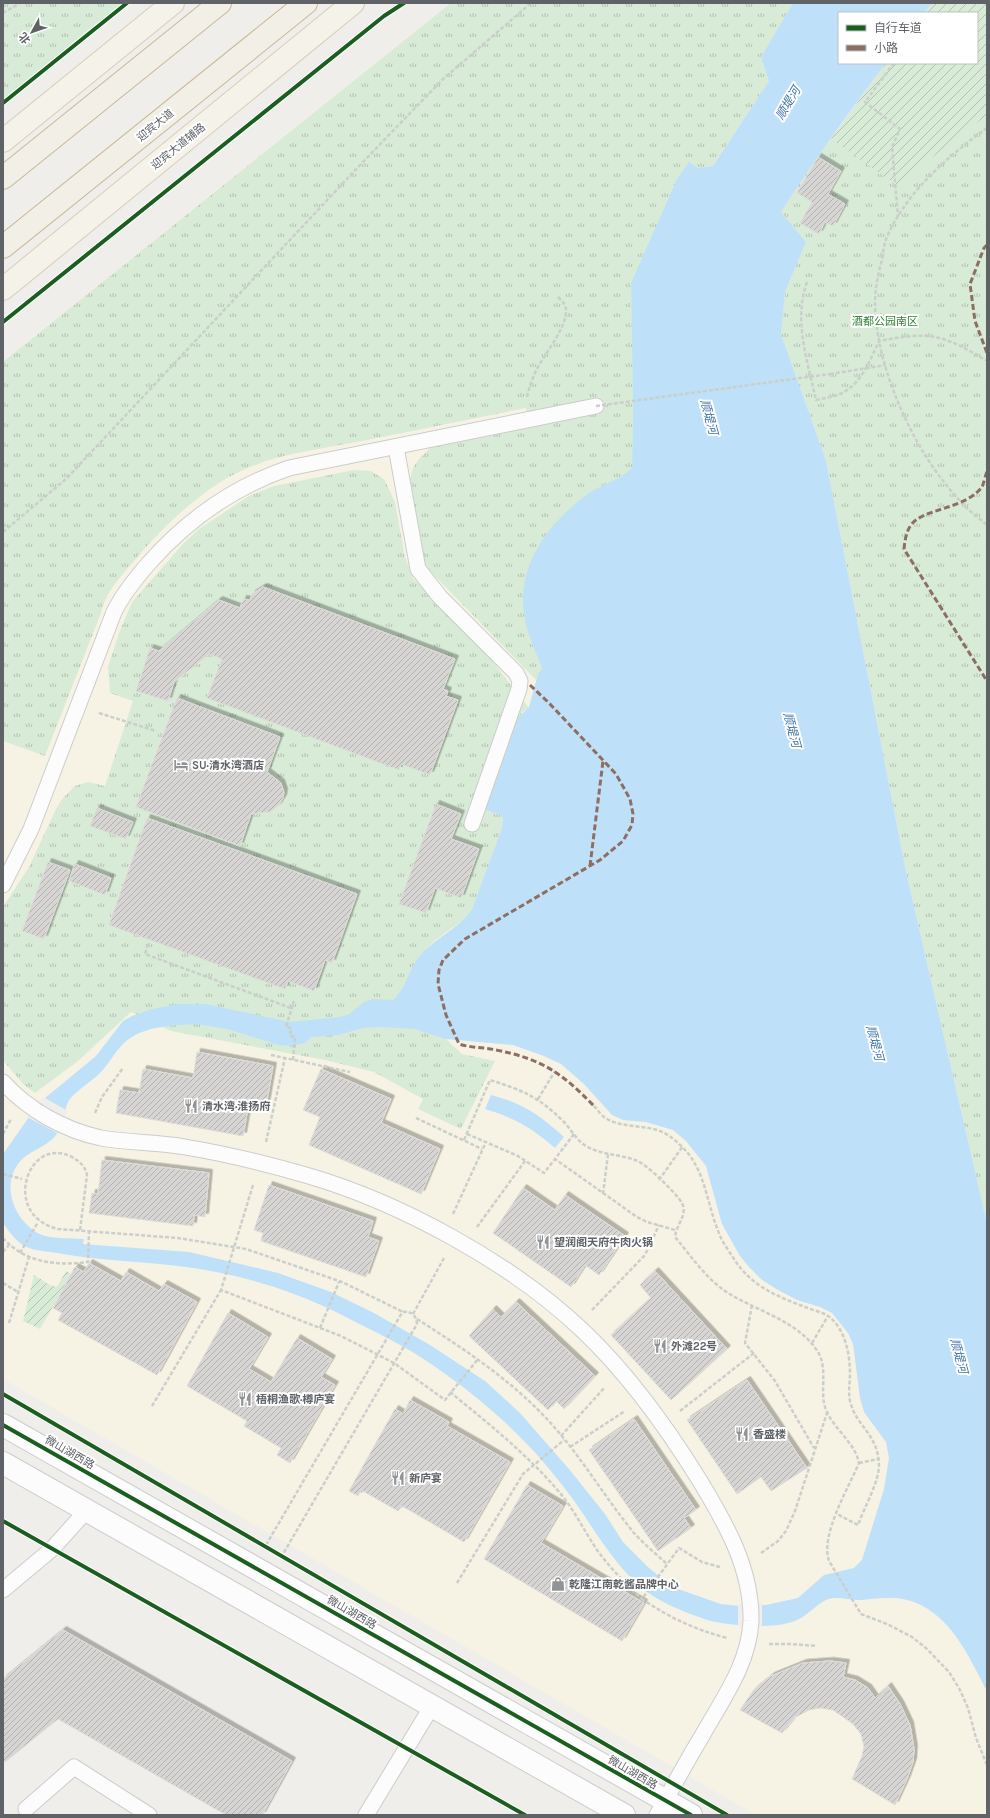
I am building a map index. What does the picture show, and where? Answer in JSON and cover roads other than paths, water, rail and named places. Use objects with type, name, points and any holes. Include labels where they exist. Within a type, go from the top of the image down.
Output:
[{"type":"highway","points":[[3,178],[220,3]]},
{"type":"highway","name":"迎宾大道","points":[[3,247],[306,3]]},
{"type":"main road","points":[[3,141],[173,3]]},
{"type":"main road","name":"迎宾大道辅路","points":[[3,289],[353,3]]},
{"type":"street","name":"微山湖西路","points":[[3,1424],[661,1808],[691,1815]]},
{"type":"street","points":[[3,1463],[624,1815]]},
{"type":"lane","points":[[3,885],[31,829],[114,612],[123,595],[157,554],[183,528],[207,509],[230,494],[261,478],[289,468],[596,406]]},
{"type":"lane","points":[[396,447],[418,569],[440,597],[516,673],[520,681],[519,688],[472,824]]},
{"type":"lane","points":[[3,1082],[17,1096],[33,1108],[81,1133],[104,1138],[183,1146],[244,1158],[305,1175],[370,1198],[487,1258],[540,1295],[577,1325],[620,1370],[663,1424],[728,1526],[744,1570],[750,1602],[751,1621],[748,1641],[740,1670],[661,1808]]},
{"type":"lane","points":[[3,1590],[52,1549],[87,1510]]},
{"type":"lane","points":[[366,1815],[432,1706]]},
{"type":"lane","points":[[26,1809],[74,1767],[149,1815]]},
{"type":"water","name":"顺堤河","points":[[793,3],[932,3],[925,12],[838,12],[838,64],[885,64],[832,136],[781,212],[806,242],[785,292],[781,334],[826,461],[906,872],[987,1224],[987,1691],[963,1646],[953,1632],[928,1609],[913,1602],[896,1598],[857,1600],[834,1598],[822,1602],[797,1620],[777,1625],[751,1626],[725,1624],[704,1619],[656,1598],[627,1574],[607,1549],[555,1476],[530,1447],[500,1418],[448,1376],[422,1358],[391,1340],[324,1306],[266,1284],[201,1269],[98,1259],[35,1250],[20,1243],[3,1223],[3,1154],[39,1103],[96,1056],[123,1021],[152,1009],[179,1004],[205,1004],[290,1022],[348,1015],[364,1002],[372,999],[393,1000],[400,992],[413,966],[422,953],[459,923],[472,909],[502,828],[503,818],[500,815],[483,809],[515,721],[529,707],[538,674],[542,669],[529,635],[524,614],[523,596],[525,579],[530,563],[538,547],[548,533],[571,507],[591,492],[621,477],[632,468],[633,414],[631,283],[677,179],[689,162],[698,168],[713,166],[769,81],[761,57]],"holes":[[[197,1024],[227,1029],[279,1045],[290,1046],[304,1043],[312,1037],[338,1035],[363,1028],[380,1027],[415,1029],[446,1039],[513,1045],[561,1064],[585,1085],[612,1115],[623,1120],[646,1122],[673,1130],[686,1141],[706,1166],[722,1224],[740,1256],[749,1267],[762,1280],[778,1290],[797,1300],[820,1307],[832,1313],[848,1333],[853,1344],[860,1398],[864,1412],[886,1442],[889,1458],[884,1489],[862,1560],[854,1568],[824,1575],[798,1598],[766,1605],[740,1606],[721,1604],[678,1589],[666,1582],[648,1567],[623,1542],[605,1514],[569,1469],[520,1413],[485,1381],[430,1345],[374,1313],[331,1292],[278,1273],[189,1252],[83,1244],[84,1239],[57,1238],[42,1235],[25,1223],[14,1205],[11,1195],[13,1174],[18,1164],[26,1156],[47,1143],[56,1135],[70,1099],[102,1071],[125,1042],[132,1037],[159,1027]]]},
{"type":"water","points":[[491,1095],[522,1106],[538,1116],[564,1137],[555,1148],[523,1124],[485,1109]]},
{"type":"place","name":"SU·清水湾酒店","points":[[181,765]]},
{"type":"place","name":"清水湾·淮扬府","points":[[191,1106]]},
{"type":"place","name":"望润阁天府牛肉火锅","points":[[543,1242]]},
{"type":"place","name":"外滩22号","points":[[660,1346]]},
{"type":"place","name":"梧桐渔歌·樽庐宴","points":[[245,1399]]},
{"type":"place","name":"香盛楼","points":[[742,1434]]},
{"type":"place","name":"新庐宴","points":[[398,1478]]},
{"type":"place","name":"乾隆江南乾酱品牌中心","points":[[558,1584]]},
{"type":"park label","name":"酒都公园南区","points":[[885,321]]}]
